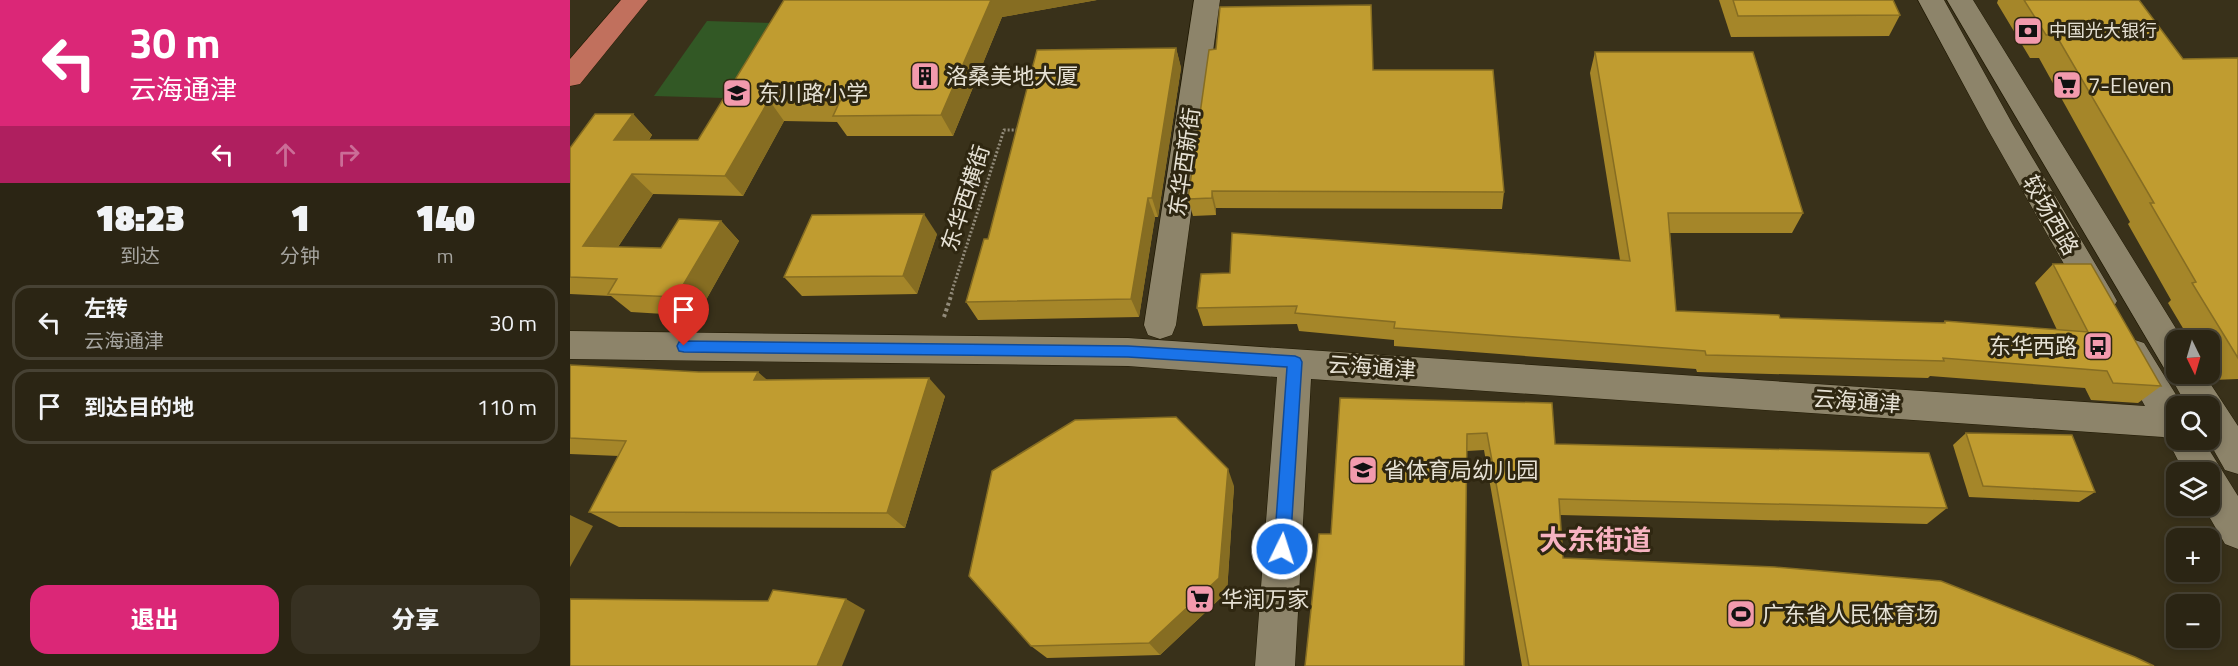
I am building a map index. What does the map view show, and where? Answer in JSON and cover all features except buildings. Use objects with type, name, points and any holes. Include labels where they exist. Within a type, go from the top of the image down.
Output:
[{"type":"main road","points":[[570,77],[635,0]]},
{"type":"street","name":"东华西新街","points":[[1160,325],[1207,0]]},
{"type":"street","name":"较场西路","points":[[1931,0],[2038,195],[2166,409]]},
{"type":"street","name":"较场西路","points":[[1960,0],[2166,341]]},
{"type":"street","name":"云海通津","points":[[570,345],[1128,352],[2150,422],[2166,426]]},
{"type":"street","points":[[1275,666],[1295,362]]},
{"type":"street","points":[[2194,384],[2203,396]]},
{"type":"street","points":[[2220,419],[2238,458]]},
{"type":"street","points":[[2220,500],[2238,531]]},
{"type":"path","name":"东华西横街","points":[[934,349],[1004,130],[1027,129]]},
{"type":"green space","points":[[707,21],[772,23],[724,98],[654,96]]},
{"type":"place","name":"中国光大银行","points":[[2028,31]]},
{"type":"place","name":"洛桑美地大厦","points":[[925,76]]},
{"type":"place","name":"7-Eleven","points":[[2067,85]]},
{"type":"place","name":"东川路小学","points":[[737,93]]},
{"type":"place","name":"东华西路","points":[[2098,346]]},
{"type":"place","name":"省体育局幼儿园","points":[[1363,470]]},
{"type":"place","name":"华润万家","points":[[1200,599]]},
{"type":"place","name":"广东省人民体育场","points":[[1741,614]]},
{"type":"district","name":"大东街道","points":[[1595,540]]},
{"type":"route","points":[[684,346],[1128,352],[1295,362],[1282,549]]}]
